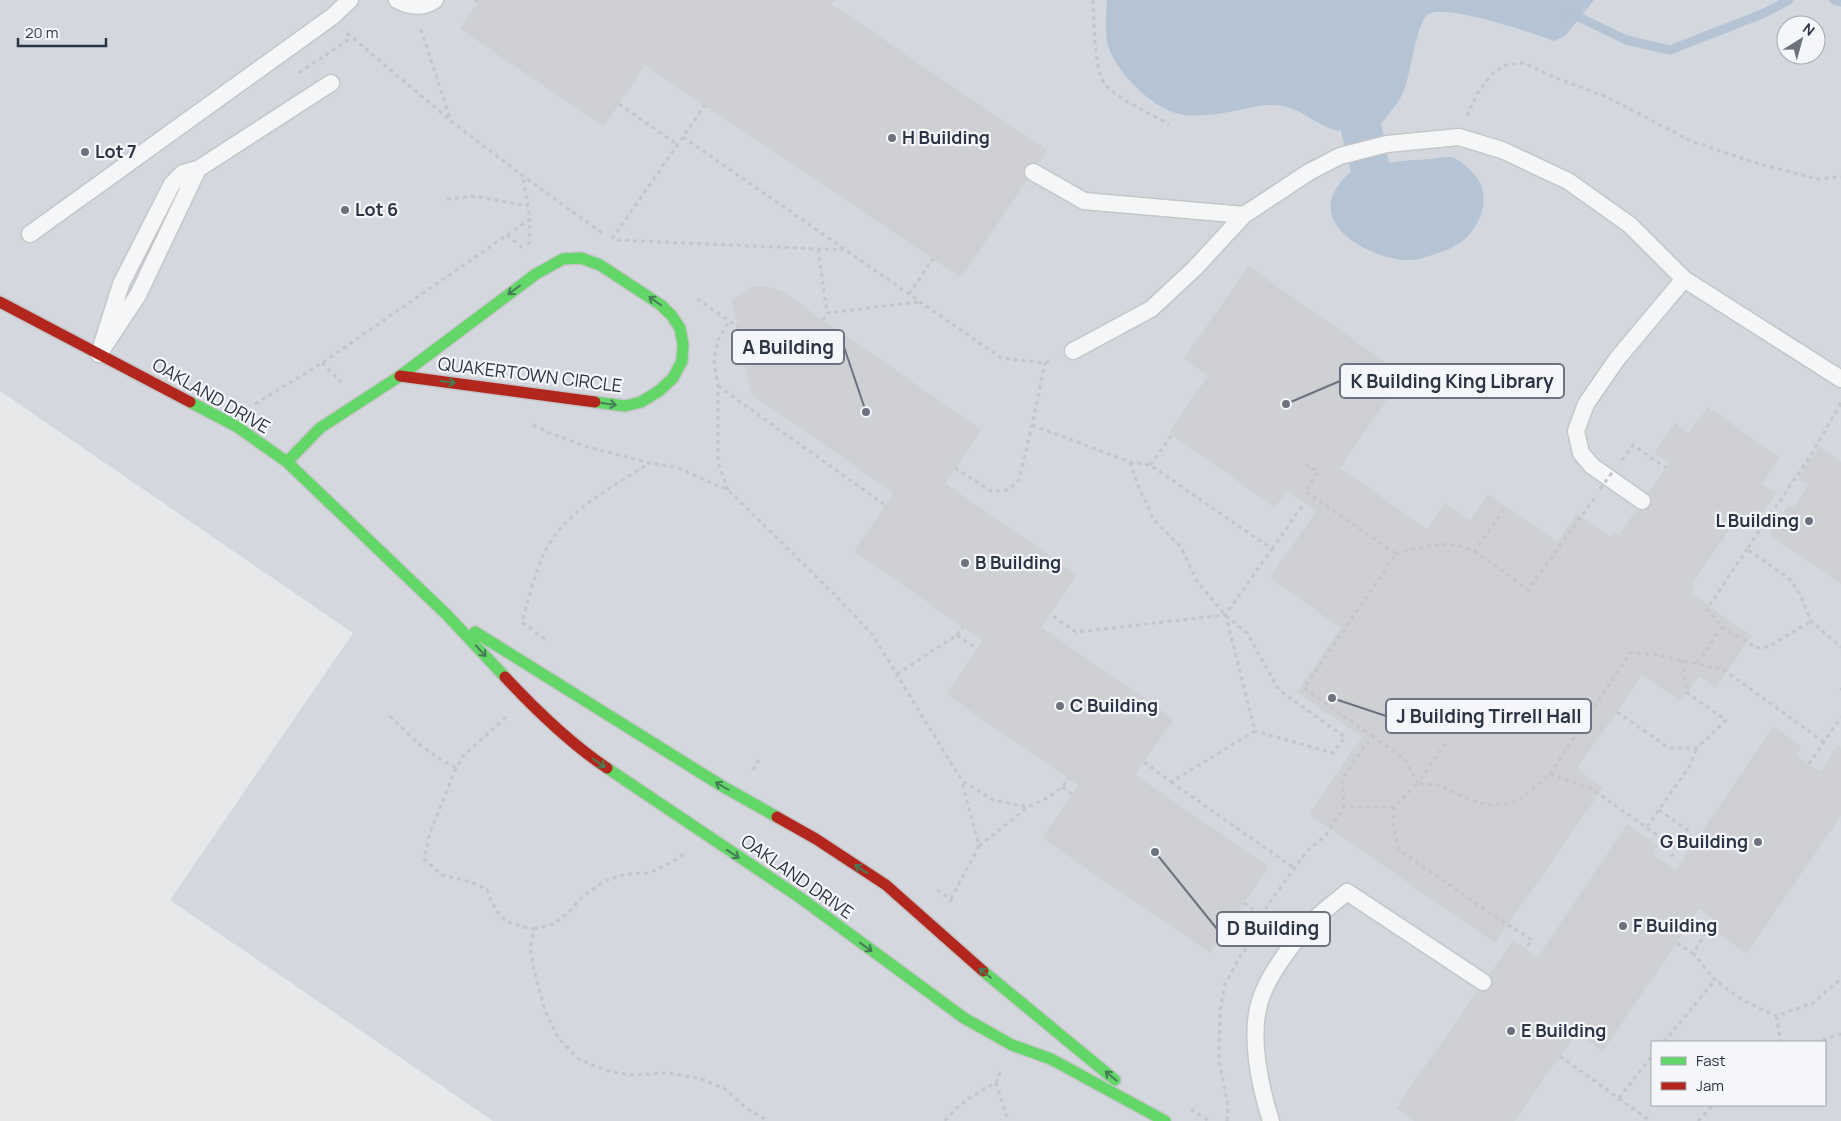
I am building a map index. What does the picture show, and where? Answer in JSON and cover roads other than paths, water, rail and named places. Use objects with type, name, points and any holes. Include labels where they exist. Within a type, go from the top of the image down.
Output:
[{"type":"street","name":"QUAKERTOWN CIRCLE","points":[[287,462],[320,428],[400,376],[536,274],[563,259],[581,258],[600,265],[661,305],[680,328],[683,344],[682,361],[673,378],[659,391],[642,402],[626,406],[400,376]]},
{"type":"street","name":"OAKLAND DRIVE","points":[[0,302],[236,426],[287,462],[448,615],[523,696],[592,758],[802,900],[964,1018],[1012,1045],[1052,1059],[1164,1120]]},
{"type":"street","name":"OAKLAND DRIVE","points":[[448,615],[722,786],[816,839],[886,885],[970,961],[1164,1120]]},
{"type":"lane","points":[[30,234],[333,16],[350,0]]},
{"type":"lane","points":[[397,0],[414,6],[424,6],[435,0]]},
{"type":"lane","points":[[99,354],[138,295],[198,169],[331,83]]},
{"type":"lane","points":[[1073,351],[1151,309],[1195,268],[1244,215],[1309,172],[1340,156],[1387,144],[1459,137],[1502,150],[1568,180],[1630,225],[1684,279],[1841,378]]},
{"type":"lane","points":[[1033,172],[1084,201],[1244,215]]},
{"type":"lane","points":[[1642,501],[1592,466],[1581,453],[1576,431],[1586,404],[1606,374],[1652,315],[1684,279]]},
{"type":"lane","points":[[1270,1121],[1261,1091],[1257,1052],[1257,1023],[1260,1002],[1268,981],[1302,932],[1346,892],[1483,982]]},
{"type":"water","points":[[1107,0],[1594,0],[1565,36],[1554,41],[1467,15],[1434,12],[1426,16],[1419,32],[1407,82],[1402,94],[1381,124],[1389,163],[1445,157],[1455,159],[1465,165],[1476,176],[1481,184],[1484,202],[1479,220],[1468,236],[1453,247],[1422,258],[1409,260],[1396,259],[1365,249],[1351,240],[1332,217],[1331,204],[1336,189],[1351,172],[1340,128],[1339,131],[1332,129],[1293,109],[1279,105],[1263,105],[1223,113],[1195,116],[1169,111],[1158,105],[1127,78],[1112,56],[1106,36]]},
{"type":"waterway","points":[[1568,14],[1583,19],[1626,40],[1670,50],[1762,14],[1789,0]]},
{"type":"waterway","points":[[1834,0],[1841,2]]},
{"type":"place","name":"H Building","points":[[892,138]]},
{"type":"place","name":"Lot 7","points":[[85,152]]},
{"type":"place","name":"Lot 6","points":[[345,210]]},
{"type":"place","name":"K Building King Library","points":[[1286,404]]},
{"type":"place","name":"A Building","points":[[866,412]]},
{"type":"place","name":"L Building","points":[[1809,521]]},
{"type":"place","name":"B Building","points":[[965,563]]},
{"type":"place","name":"J Building Tirrell Hall","points":[[1332,698]]},
{"type":"place","name":"C Building","points":[[1060,706]]},
{"type":"place","name":"G Building","points":[[1758,842]]},
{"type":"place","name":"D Building","points":[[1155,852]]},
{"type":"place","name":"F Building","points":[[1623,926]]},
{"type":"place","name":"E Building","points":[[1511,1031]]}]
